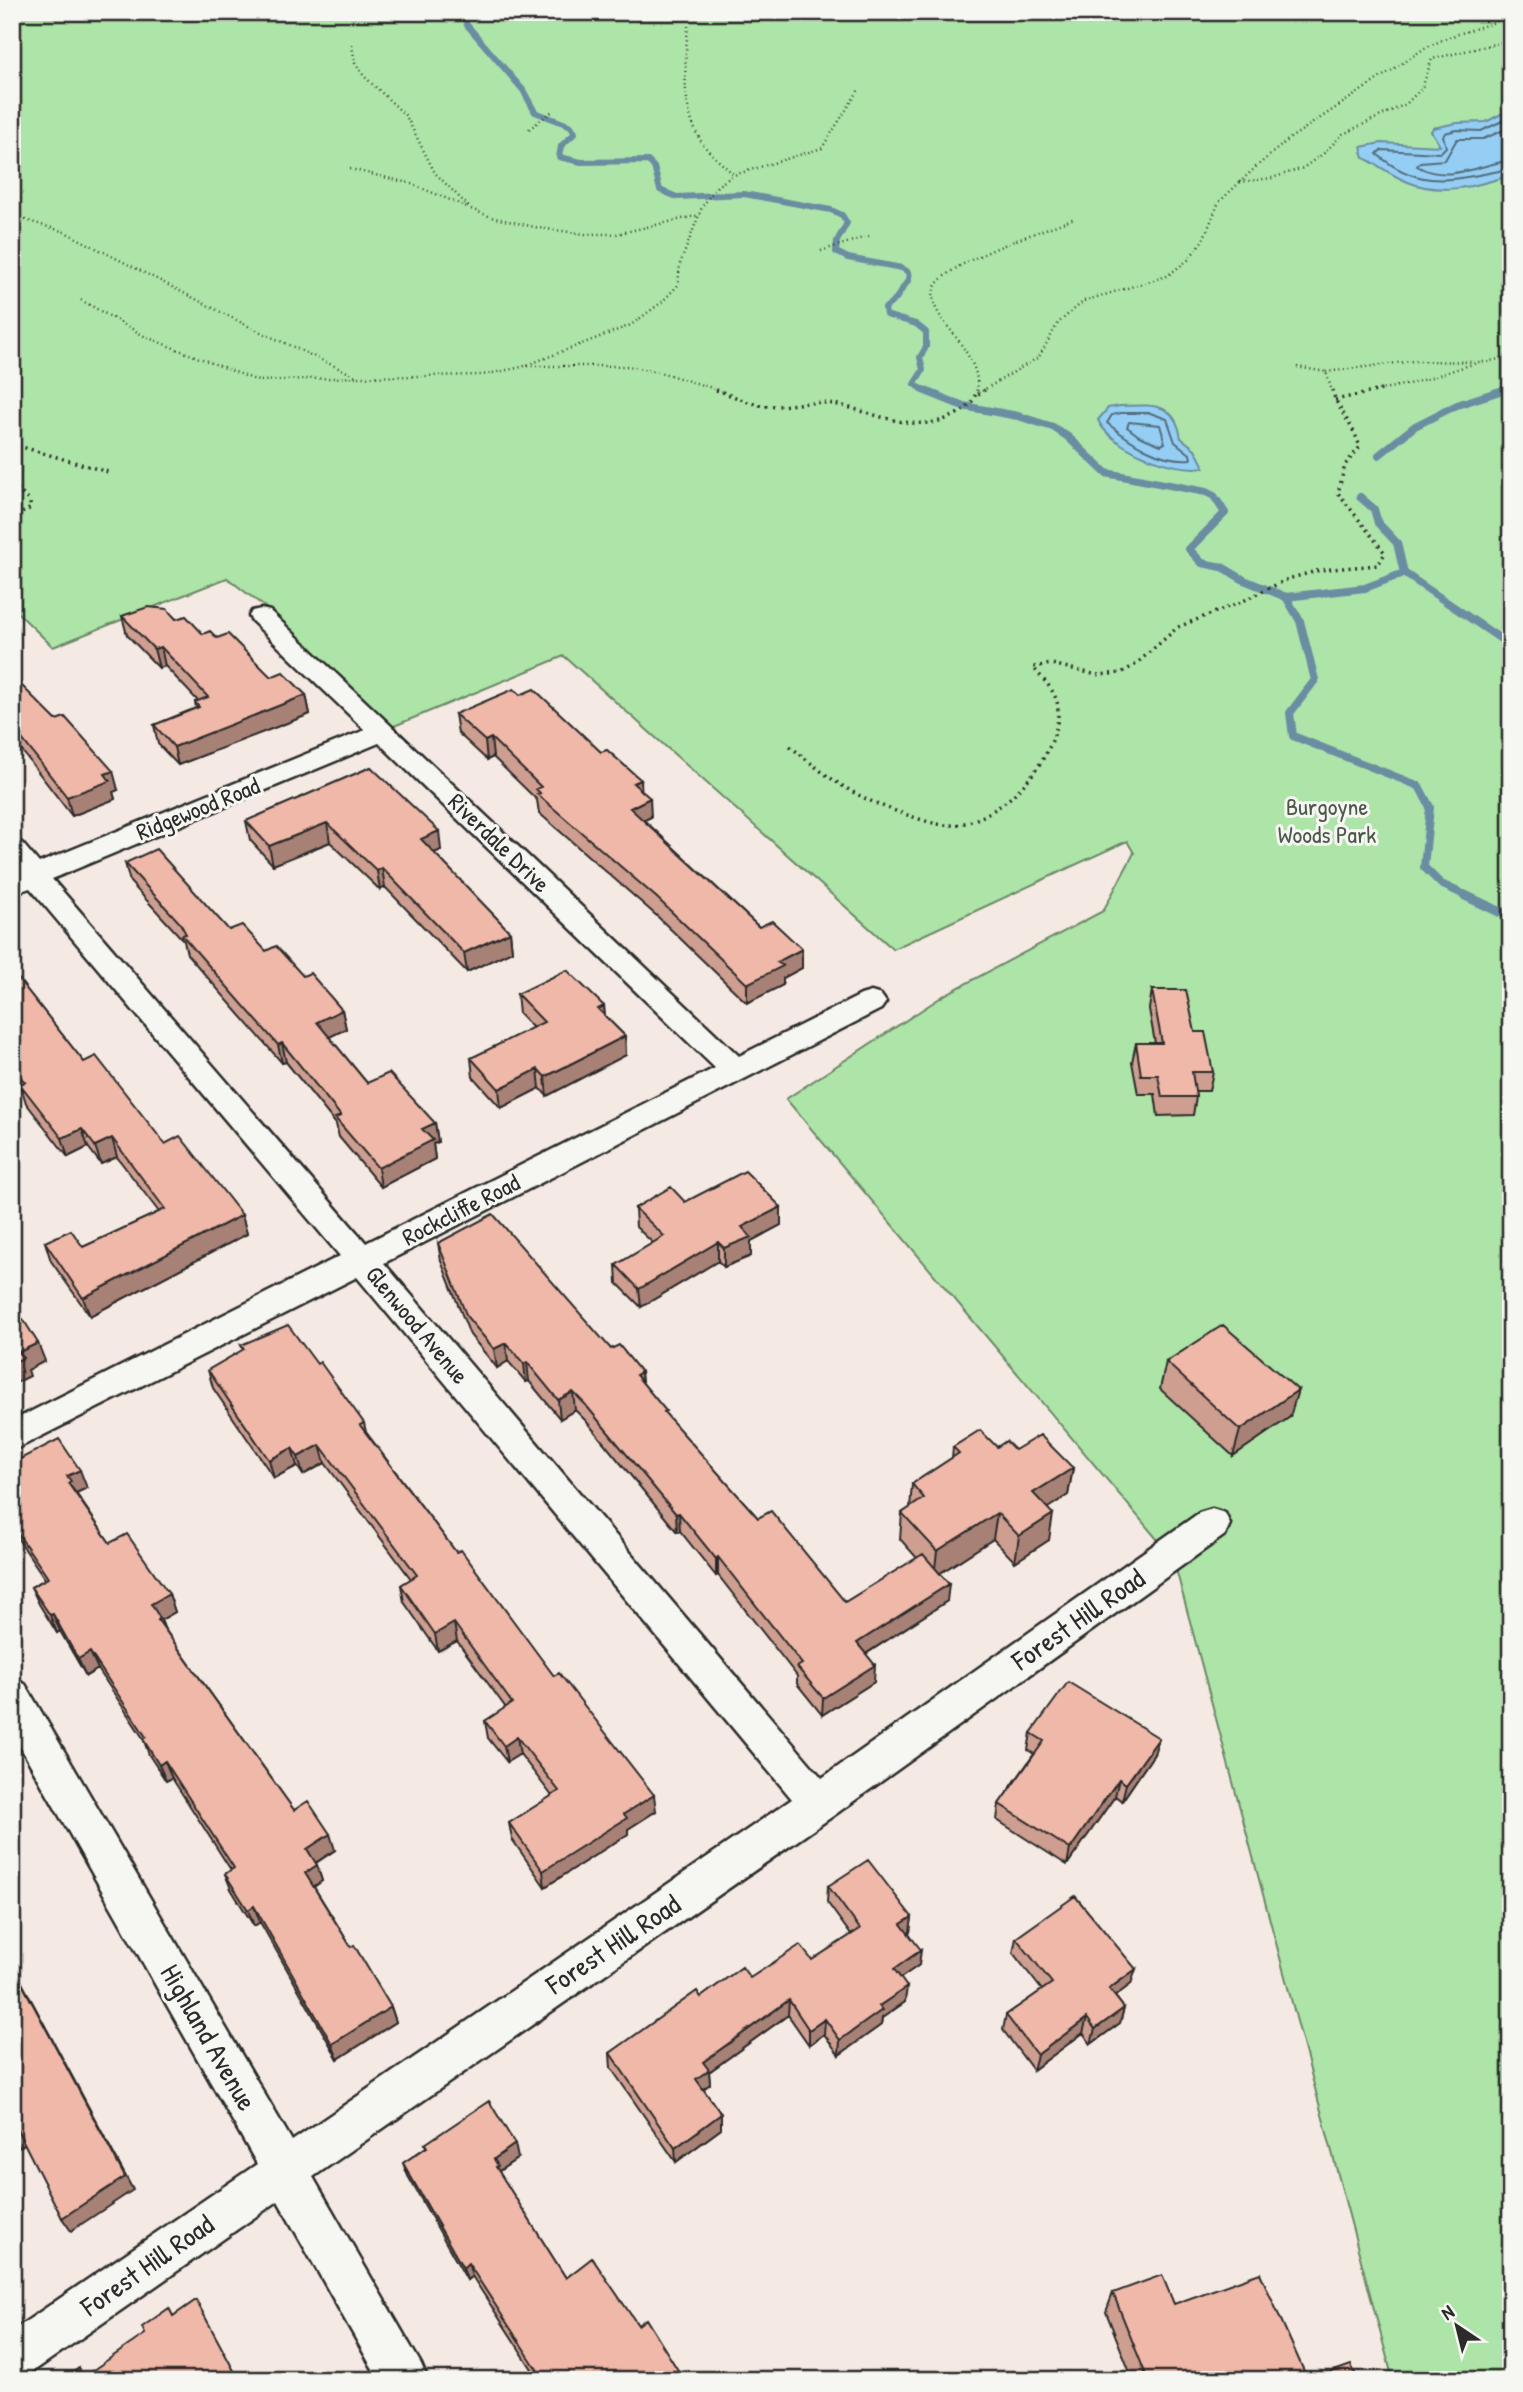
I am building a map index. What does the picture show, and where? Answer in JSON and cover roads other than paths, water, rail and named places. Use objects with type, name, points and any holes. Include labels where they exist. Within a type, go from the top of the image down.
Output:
[{"type":"street","name":"Riverdale Drive","points":[[261,616],[736,1070]]},
{"type":"street","name":"Ridgewood Road","points":[[23,881],[383,732]]},
{"type":"street","name":"Glenwood Avenue","points":[[12,849],[23,881],[362,1260],[819,1803]]},
{"type":"street","name":"Rockcliffe Road","points":[[12,1437],[871,1002]]},
{"type":"street","name":"Forest Hill Road","points":[[12,2359],[819,1803],[1212,1524]]},
{"type":"street","name":"Highland Avenue","points":[[12,1696],[405,2380]]},
{"type":"water","points":[[1511,109],[1511,175],[1472,186],[1434,188],[1402,180],[1364,158],[1361,147],[1381,143],[1440,146],[1431,131],[1433,128],[1457,123],[1486,122]]},
{"type":"water","points":[[1152,406],[1168,411],[1178,426],[1181,438],[1195,449],[1204,467],[1192,468],[1161,462],[1129,449],[1116,440],[1098,420],[1108,408]]},
{"type":"waterway","points":[[462,12],[467,25],[523,90],[535,112],[571,126],[575,133],[561,146],[559,157],[581,162],[648,161],[654,167],[660,190],[677,197],[744,194],[831,210],[842,215],[847,223],[837,241],[836,252],[848,258],[902,268],[908,272],[909,279],[895,300],[885,308],[886,315],[916,324],[926,332],[926,347],[920,357],[923,370],[914,384],[926,391]]},
{"type":"waterway","points":[[1498,391],[1511,387]]},
{"type":"waterway","points":[[923,390],[963,406],[1018,416],[1053,427],[1068,437],[1106,473],[1206,492],[1214,496],[1225,513],[1189,549],[1202,563],[1222,567],[1244,580],[1286,597]]},
{"type":"waterway","points":[[1379,455],[1415,426],[1457,405],[1503,390]]},
{"type":"waterway","points":[[1360,497],[1374,509],[1378,523],[1397,543],[1404,573]]},
{"type":"waterway","points":[[1286,597],[1365,588],[1404,573]]},
{"type":"waterway","points":[[1404,573],[1511,646]]},
{"type":"waterway","points":[[1286,597],[1300,621],[1315,680],[1290,713],[1293,736],[1419,786],[1430,807],[1424,867],[1441,884],[1467,896]]},
{"type":"waterway","points":[[1464,895],[1500,912],[1511,913]]},
{"type":"park label","name":"Burgoyne Woods Park","points":[[1327,821]]}]
